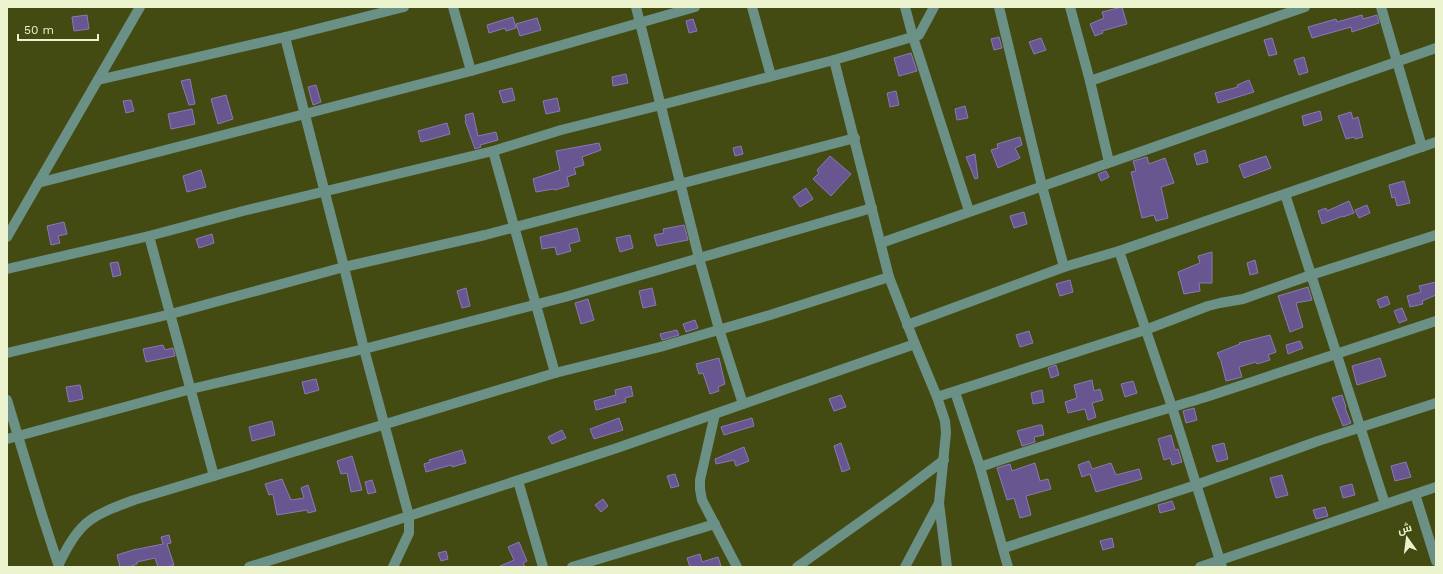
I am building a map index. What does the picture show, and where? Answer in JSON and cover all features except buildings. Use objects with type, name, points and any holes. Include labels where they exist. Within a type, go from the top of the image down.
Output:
[{"type":"street","points":[[7,237],[140,7]]},
{"type":"street","points":[[98,80],[284,37],[404,7]]},
{"type":"street","points":[[454,7],[471,72]]},
{"type":"street","points":[[636,7],[699,258],[719,329],[743,404]]},
{"type":"street","points":[[38,183],[471,72],[695,7]]},
{"type":"street","points":[[752,7],[771,76]]},
{"type":"street","points":[[905,7],[913,37],[970,211]]},
{"type":"street","points":[[7,269],[149,236],[243,211],[493,151],[561,130],[661,106],[834,60],[913,37],[921,33],[934,7]]},
{"type":"street","points":[[999,7],[1042,186],[1064,267]]},
{"type":"street","points":[[1070,7],[1090,81],[1109,162]]},
{"type":"street","points":[[1090,81],[1306,7]]},
{"type":"street","points":[[1381,7],[1422,146]]},
{"type":"street","points":[[284,37],[344,266],[364,349],[409,516],[409,533],[392,567]]},
{"type":"street","points":[[881,243],[1436,48]]},
{"type":"street","points":[[834,60],[889,277],[907,326],[937,397],[945,421],[946,433],[939,503],[947,567]]},
{"type":"street","points":[[7,353],[170,314],[344,266],[514,227],[855,138]]},
{"type":"street","points":[[907,326],[1064,267],[1119,251],[1436,142]]},
{"type":"street","points":[[493,151],[555,374]]},
{"type":"street","points":[[1285,194],[1385,504]]},
{"type":"street","points":[[7,439],[191,389],[364,349],[535,305],[872,208]]},
{"type":"street","points":[[937,397],[1145,330],[1220,302],[1243,299],[1436,235]]},
{"type":"street","points":[[149,236],[214,476]]},
{"type":"street","points":[[1119,251],[1172,407],[1221,564]]},
{"type":"street","points":[[59,566],[67,546],[77,531],[89,520],[108,510],[134,500],[555,374],[660,347],[770,315],[889,277]]},
{"type":"street","points":[[980,467],[1028,450],[1262,379],[1436,321]]},
{"type":"street","points":[[249,567],[518,480],[715,414],[915,344]]},
{"type":"street","points":[[955,392],[980,467],[1004,548],[1008,567]]},
{"type":"street","points":[[7,400],[59,566]]},
{"type":"street","points":[[1004,548],[1196,485],[1318,441],[1436,403]]},
{"type":"street","points":[[715,414],[700,480],[700,489],[702,500],[737,567]]},
{"type":"street","points":[[797,567],[898,495],[944,460]]},
{"type":"street","points":[[518,480],[543,567]]},
{"type":"street","points":[[1200,567],[1221,564],[1436,487]]},
{"type":"street","points":[[1415,494],[1436,561]]},
{"type":"street","points":[[905,567],[939,503]]},
{"type":"street","points":[[572,567],[715,524]]}]
